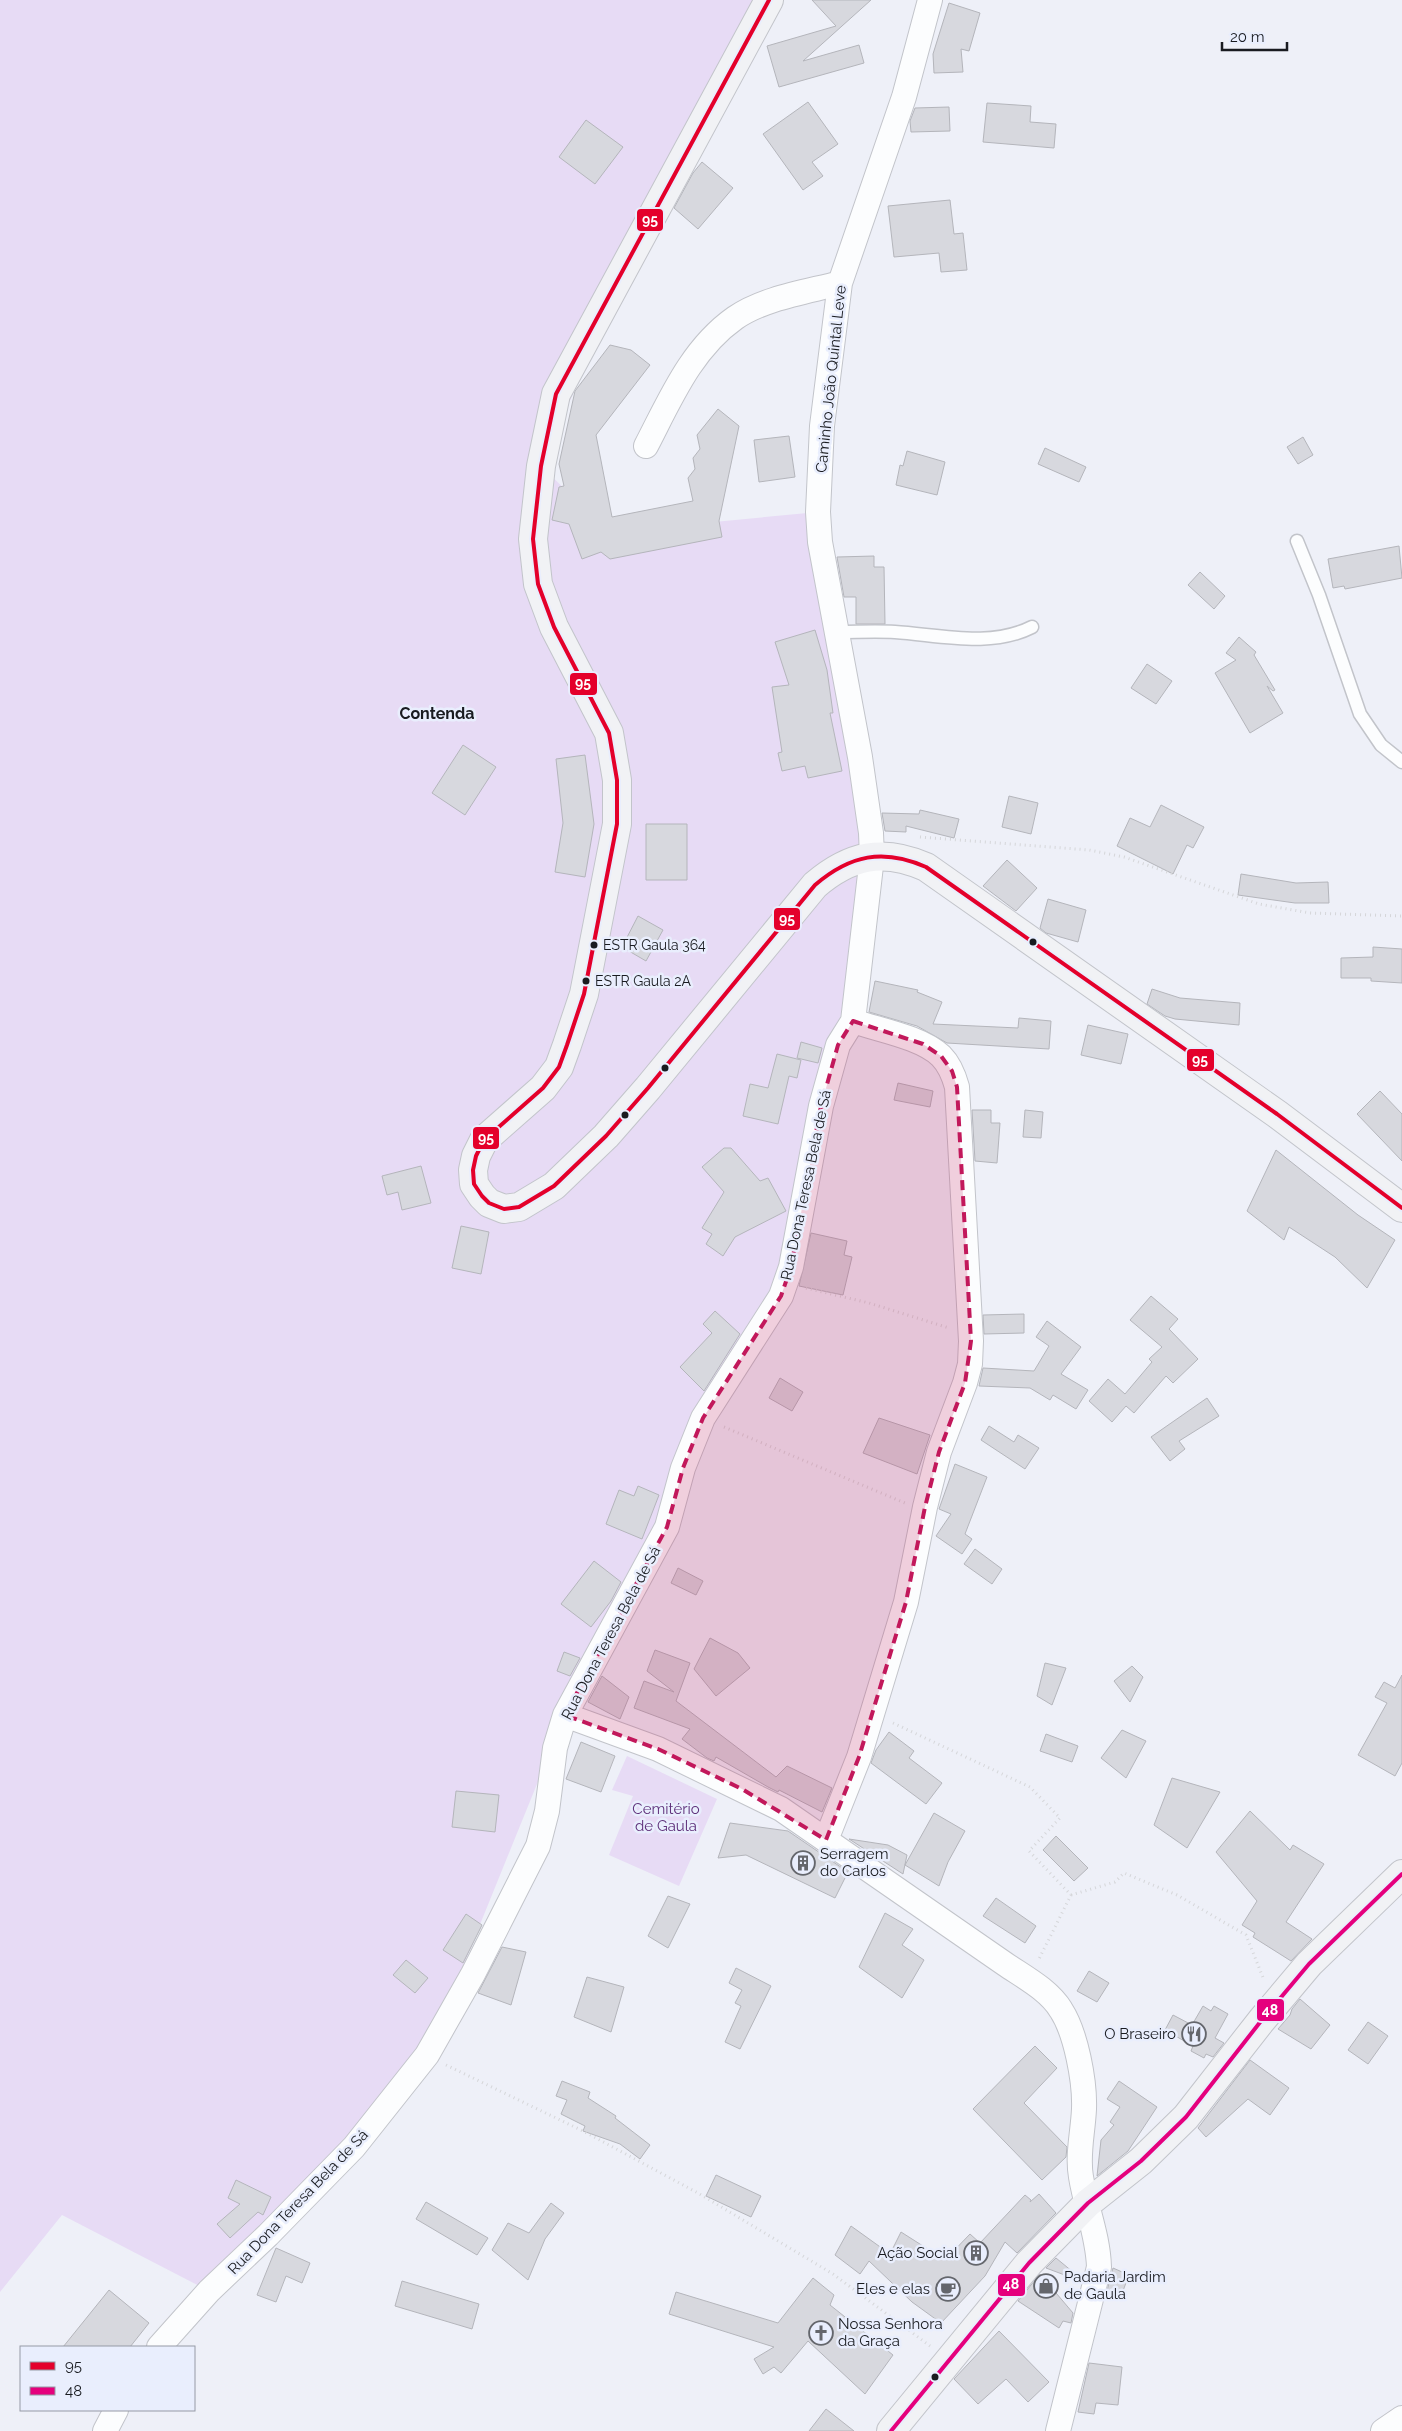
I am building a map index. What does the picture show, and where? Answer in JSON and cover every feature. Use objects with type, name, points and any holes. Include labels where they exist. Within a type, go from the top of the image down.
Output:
[{"type":"main road","points":[[768,0],[556,394],[541,466],[533,539],[538,584],[554,628],[609,733],[617,780],[617,824],[584,994],[559,1067],[543,1088],[484,1140],[476,1156],[473,1170],[474,1184],[489,1203],[504,1209],[519,1207],[554,1186],[606,1136],[648,1088],[815,885],[833,869],[858,859],[897,857],[926,867],[1276,1114],[1402,1208]]},
{"type":"main road","points":[[891,2431],[1029,2263],[1088,2203],[1141,2161],[1186,2118],[1261,2021],[1309,1964],[1402,1874]]},
{"type":"street","name":"Caminho João Quintal Leve","points":[[872,857],[871,833],[860,757],[820,542],[818,512],[822,426],[840,283],[904,97],[930,0]]},
{"type":"street","points":[[646,446],[688,366],[709,342],[735,318],[765,304],[840,283]]},
{"type":"street","name":"Rua Dona Teresa Bela de Sá","points":[[160,2346],[209,2291],[268,2235],[354,2147],[427,2055],[472,1974],[538,1846],[547,1811],[555,1748],[565,1715],[667,1527],[683,1468],[703,1418],[716,1395],[769,1319],[786,1284],[791,1268],[820,1106],[838,1045],[853,1021],[872,857]]},
{"type":"street","points":[[826,1840],[859,1757],[906,1602],[924,1511],[939,1452],[965,1383],[970,1364],[971,1335],[957,1087],[952,1071],[941,1056],[923,1044],[853,1021]]},
{"type":"street","points":[[565,1715],[658,1749],[781,1810],[1028,1980],[1042,1990],[1061,2009],[1072,2035],[1084,2106],[1080,2157],[1081,2178],[1098,2244],[1099,2267],[1058,2431]]},
{"type":"street","points":[[105,2431],[115,2411]]},
{"type":"street","points":[[1383,2431],[1402,2418]]},
{"type":"lane","points":[[1297,541],[1319,595],[1360,714],[1381,745],[1402,762]]},
{"type":"lane","points":[[838,632],[892,632],[994,639],[1016,635],[1032,628]]},
{"type":"path","points":[[911,836],[1089,850],[1124,858],[1259,904],[1310,913],[1402,916]]},
{"type":"path","points":[[786,1284],[869,1303],[971,1335]]},
{"type":"path","points":[[703,1418],[924,1511]]},
{"type":"path","points":[[872,1714],[1030,1787],[1060,1818],[1029,1851],[1071,1895]]},
{"type":"path","points":[[1028,1980],[1071,1895],[1116,1882],[1124,1873],[1177,1895],[1246,1935],[1266,1987]]},
{"type":"path","points":[[427,2055],[582,2132],[698,2193],[833,2274],[949,2360]]},
{"type":"highlighted area","points":[[853,1021],[923,1044],[941,1056],[952,1071],[957,1087],[971,1341],[965,1383],[939,1452],[925,1507],[906,1602],[859,1757],[826,1840],[742,1789],[658,1749],[565,1715],[667,1527],[683,1468],[703,1418],[781,1296],[791,1267],[821,1106],[838,1045]]},
{"type":"green space","points":[[0,0],[771,0],[655,209],[541,466],[609,532],[818,512],[872,857],[791,1267],[565,1715],[427,2055],[209,2291],[62,2215],[0,2292]]},
{"type":"green space","name":"Cemitério de Gaula","points":[[627,1756],[717,1799],[679,1886],[609,1855],[633,1796],[612,1790]]},
{"type":"building","points":[[812,0],[871,0],[803,61],[859,45],[864,63],[779,87],[767,46],[836,26]]},
{"type":"building","points":[[949,3],[980,13],[969,51],[961,49],[963,72],[934,73],[933,54]]},
{"type":"building","points":[[808,102],[838,144],[812,162],[823,176],[803,190],[763,134]]},
{"type":"building","points":[[987,103],[1031,106],[1030,122],[1056,124],[1054,148],[983,142]]},
{"type":"building","points":[[949,107],[950,131],[911,132],[910,121],[915,108]]},
{"type":"building","points":[[586,120],[623,147],[595,184],[559,157]]},
{"type":"building","points":[[702,162],[733,188],[698,229],[674,208],[693,173]]},
{"type":"building","points":[[950,200],[954,234],[963,233],[967,270],[941,272],[939,253],[894,257],[888,206]]},
{"type":"building","points":[[610,345],[631,350],[650,365],[596,435],[612,517],[693,501],[688,478],[695,469],[693,458],[700,449],[697,435],[718,409],[739,426],[719,521],[722,537],[610,559],[601,552],[582,559],[569,524],[552,520],[559,487],[564,486],[559,464],[575,391]]},
{"type":"building","points":[[789,436],[795,477],[759,482],[754,440]]},
{"type":"building","points":[[1303,437],[1313,455],[1298,464],[1287,447]]},
{"type":"building","points":[[1045,448],[1086,467],[1079,482],[1038,464]]},
{"type":"building","points":[[907,451],[945,462],[937,495],[896,485],[900,465],[903,466]]},
{"type":"building","points":[[1399,546],[1402,578],[1345,589],[1344,586],[1333,588],[1328,559]]},
{"type":"building","points":[[874,556],[874,567],[884,567],[885,624],[856,624],[856,597],[844,597],[837,557]]},
{"type":"building","points":[[1200,572],[1225,596],[1214,609],[1188,585]]},
{"type":"building","points":[[815,630],[827,670],[833,713],[830,713],[842,771],[808,778],[805,766],[782,771],[778,753],[782,752],[772,687],[789,685],[775,642]]},
{"type":"building","points":[[1239,637],[1256,652],[1254,655],[1275,690],[1273,691],[1267,686],[1283,713],[1250,733],[1215,673],[1236,660],[1226,653]]},
{"type":"building","points":[[1147,664],[1172,681],[1156,704],[1131,688]]},
{"type":"building","points":[[463,745],[496,767],[465,815],[432,793]]},
{"type":"building","points":[[585,755],[594,824],[585,877],[555,872],[563,823],[556,759]]},
{"type":"building","points":[[1009,796],[1038,803],[1031,834],[1002,827]]},
{"type":"building","points":[[1161,805],[1204,827],[1193,848],[1187,845],[1173,874],[1117,846],[1130,818],[1150,827]]},
{"type":"building","points":[[920,810],[959,819],[954,838],[906,826],[906,832],[885,831],[882,813],[919,814]]},
{"type":"building","points":[[646,824],[687,824],[687,880],[646,880]]},
{"type":"building","points":[[1007,860],[1037,888],[1016,911],[983,886]]},
{"type":"building","points":[[1241,874],[1296,883],[1328,882],[1329,903],[1295,903],[1238,895]]},
{"type":"building","points":[[1048,899],[1086,910],[1078,942],[1046,933],[1040,928]]},
{"type":"building","points":[[638,916],[663,930],[646,961],[622,947]]},
{"type":"building","points":[[1373,947],[1402,949],[1402,983],[1371,981],[1371,978],[1341,978],[1341,958],[1373,957]]},
{"type":"building","points":[[875,981],[918,990],[917,992],[942,1002],[933,1024],[1018,1028],[1019,1018],[1051,1021],[1049,1049],[947,1043],[917,1026],[869,1012]]},
{"type":"building","points":[[1152,989],[1180,998],[1240,1003],[1239,1025],[1175,1019],[1165,1016],[1147,1004]]},
{"type":"building","points":[[1088,1025],[1128,1034],[1121,1064],[1081,1055]]},
{"type":"building","points":[[801,1042],[822,1048],[818,1063],[797,1058]]},
{"type":"building","points":[[777,1054],[801,1060],[797,1078],[789,1076],[778,1124],[743,1116],[750,1084],[768,1088]]},
{"type":"building","points":[[898,1083],[933,1091],[930,1107],[894,1100]]},
{"type":"building","points":[[1380,1091],[1402,1114],[1402,1161],[1357,1114]]},
{"type":"building","points":[[972,1110],[991,1110],[991,1123],[1000,1123],[997,1163],[975,1161]]},
{"type":"building","points":[[1025,1110],[1043,1112],[1041,1138],[1023,1137]]},
{"type":"building","points":[[724,1148],[731,1148],[760,1181],[768,1178],[786,1211],[735,1237],[723,1256],[706,1244],[712,1234],[702,1228],[724,1192],[702,1167]]},
{"type":"building","points":[[1276,1150],[1358,1215],[1395,1240],[1367,1288],[1335,1257],[1289,1227],[1284,1240],[1247,1211]]},
{"type":"building","points":[[421,1166],[431,1203],[402,1210],[398,1192],[387,1195],[382,1176]]},
{"type":"building","points":[[461,1226],[489,1232],[481,1274],[452,1268]]},
{"type":"building","points":[[811,1233],[847,1241],[844,1255],[852,1257],[843,1295],[799,1286]]},
{"type":"building","points":[[1151,1296],[1178,1319],[1169,1329],[1198,1359],[1173,1383],[1166,1376],[1134,1413],[1126,1406],[1112,1422],[1089,1401],[1108,1379],[1125,1394],[1152,1362],[1149,1359],[1162,1347],[1130,1320]]},
{"type":"building","points":[[715,1311],[740,1334],[704,1391],[680,1367],[712,1333],[703,1324]]},
{"type":"building","points":[[1024,1314],[1024,1333],[984,1334],[983,1315]]},
{"type":"building","points":[[1047,1321],[1081,1347],[1061,1374],[1088,1390],[1076,1409],[1053,1395],[1050,1400],[1030,1388],[979,1386],[983,1368],[1034,1371],[1049,1346],[1036,1337]]},
{"type":"building","points":[[780,1378],[803,1392],[792,1411],[769,1398]]},
{"type":"building","points":[[1207,1398],[1219,1416],[1179,1441],[1185,1449],[1170,1461],[1151,1437]]},
{"type":"building","points":[[879,1418],[930,1435],[917,1474],[863,1453]]},
{"type":"building","points":[[989,1426],[1014,1442],[1018,1435],[1039,1448],[1025,1469],[981,1440]]},
{"type":"building","points":[[955,1464],[987,1477],[965,1534],[972,1539],[962,1554],[936,1536],[951,1514],[939,1509]]},
{"type":"building","points":[[638,1486],[659,1495],[642,1539],[606,1524],[619,1490],[634,1496]]},
{"type":"building","points":[[975,1549],[1002,1569],[992,1584],[964,1564]]},
{"type":"building","points":[[594,1561],[621,1582],[611,1601],[591,1627],[561,1604]]},
{"type":"building","points":[[678,1568],[703,1581],[696,1595],[671,1583]]},
{"type":"building","points":[[710,1638],[738,1653],[750,1668],[716,1696],[694,1669]]},
{"type":"building","points":[[655,1650],[690,1663],[676,1701],[776,1777],[787,1766],[832,1788],[822,1812],[779,1790],[778,1792],[768,1787],[716,1757],[714,1761],[707,1758],[682,1739],[690,1729],[634,1708],[644,1681],[674,1692],[647,1671]]},
{"type":"building","points":[[564,1652],[580,1658],[570,1676],[557,1671]]},
{"type":"building","points":[[1045,1663],[1066,1668],[1052,1705],[1037,1696]]},
{"type":"building","points":[[1132,1666],[1143,1677],[1130,1702],[1114,1681]]},
{"type":"building","points":[[1402,1675],[1402,1763],[1395,1776],[1358,1755],[1387,1703],[1375,1697],[1384,1682],[1395,1688]]},
{"type":"building","points":[[602,1676],[629,1697],[620,1719],[588,1702]]},
{"type":"building","points":[[1122,1730],[1146,1741],[1126,1778],[1101,1758]]},
{"type":"building","points":[[889,1732],[914,1751],[909,1758],[942,1783],[926,1804],[871,1763],[876,1750]]},
{"type":"building","points":[[1046,1734],[1078,1746],[1072,1762],[1040,1751]]},
{"type":"building","points":[[581,1742],[615,1756],[601,1792],[566,1779]]},
{"type":"building","points":[[1172,1778],[1220,1792],[1187,1848],[1154,1825]]},
{"type":"building","points":[[456,1791],[499,1795],[495,1832],[452,1827]]},
{"type":"building","points":[[1250,1811],[1290,1850],[1293,1845],[1324,1864],[1286,1922],[1312,1939],[1291,1961],[1253,1937],[1255,1933],[1242,1925],[1257,1901],[1216,1852]]},
{"type":"building","points":[[934,1813],[965,1831],[948,1862],[939,1886],[905,1865]]},
{"type":"building","name":"Serragem do Carlos","points":[[730,1823],[788,1831],[848,1872],[835,1898],[746,1855],[718,1858]]},
{"type":"building","points":[[1056,1836],[1088,1868],[1074,1881],[1043,1850]]},
{"type":"building","points":[[849,1839],[888,1845],[907,1855],[903,1874]]},
{"type":"building","points":[[668,1896],[690,1904],[668,1948],[648,1936]]},
{"type":"building","points":[[996,1898],[1036,1926],[1025,1943],[983,1916]]},
{"type":"building","points":[[885,1913],[913,1929],[902,1945],[924,1960],[902,1998],[859,1967]]},
{"type":"building","points":[[466,1914],[482,1925],[463,1963],[443,1950]]},
{"type":"building","points":[[502,1947],[526,1952],[511,2005],[478,1993]]},
{"type":"building","points":[[406,1960],[428,1978],[415,1993],[393,1975]]},
{"type":"building","points":[[736,1968],[771,1986],[740,2049],[725,2042],[741,2006],[735,2003],[742,1990],[729,1983]]},
{"type":"building","points":[[1089,1971],[1109,1983],[1097,2002],[1077,1991]]},
{"type":"building","points":[[587,1977],[624,1987],[611,2032],[574,2017]]},
{"type":"building","points":[[1300,1999],[1330,2025],[1311,2049],[1278,2029]]},
{"type":"building","name":"O Braseiro","points":[[1203,2006],[1211,2011],[1214,2006],[1228,2014],[1215,2038],[1224,2043],[1213,2057],[1206,2054],[1204,2058],[1191,2051],[1193,2046],[1165,2030],[1173,2015],[1192,2025]]},
{"type":"building","points":[[1368,2022],[1388,2036],[1368,2064],[1348,2050]]},
{"type":"building","points":[[1035,2046],[1057,2068],[1024,2103],[1067,2147],[1066,2157],[1042,2180],[973,2109]]},
{"type":"building","points":[[1250,2060],[1289,2088],[1270,2115],[1248,2099],[1206,2137],[1198,2128]]},
{"type":"building","points":[[562,2081],[590,2092],[588,2098],[616,2116],[615,2118],[650,2145],[640,2159],[620,2144],[583,2131],[585,2126],[561,2114],[567,2100],[556,2096]]},
{"type":"building","points":[[1119,2081],[1157,2107],[1128,2151],[1097,2176],[1101,2140],[1114,2125],[1110,2122],[1120,2107],[1107,2099]]},
{"type":"building","points":[[716,2175],[761,2196],[751,2217],[706,2196]]},
{"type":"building","points":[[236,2180],[271,2197],[263,2215],[258,2212],[230,2238],[217,2224],[240,2204],[228,2198]]},
{"type":"building","points":[[1039,2194],[1056,2213],[1017,2253],[1005,2242],[985,2276],[941,2323],[912,2302],[869,2261],[860,2274],[835,2255],[851,2226],[890,2254],[901,2232],[945,2260],[970,2234],[980,2243],[1025,2195],[1031,2200],[1030,2202]]},
{"type":"building","points":[[426,2202],[488,2238],[477,2255],[416,2219]]},
{"type":"building","points":[[551,2203],[564,2213],[545,2239],[528,2280],[492,2250],[508,2223],[529,2233]]},
{"type":"building","points":[[276,2248],[310,2263],[302,2283],[286,2276],[276,2302],[257,2295]]},
{"type":"building","points":[[1056,2258],[1079,2277],[1078,2280],[1046,2268]]},
{"type":"building","points":[[1113,2268],[1129,2275],[1121,2296],[1107,2291]]},
{"type":"building","points":[[1040,2274],[1073,2313],[1071,2323],[1063,2321],[1059,2328],[1018,2301]]},
{"type":"building","name":"Nossa Senhora da Graça","points":[[813,2278],[834,2295],[830,2305],[893,2355],[865,2394],[808,2341],[781,2373],[774,2367],[763,2374],[754,2359],[774,2347],[669,2314],[676,2292],[778,2323]]},
{"type":"building","points":[[402,2281],[479,2304],[472,2329],[395,2306]]},
{"type":"building","points":[[109,2290],[149,2323],[131,2346],[64,2346]]},
{"type":"building","points":[[999,2331],[1049,2382],[1028,2402],[1006,2379],[978,2404],[954,2379]]},
{"type":"building","points":[[1089,2363],[1122,2367],[1118,2405],[1096,2403],[1094,2414],[1078,2412]]},
{"type":"building","points":[[826,2409],[854,2431],[809,2431]]},
{"type":"transit line","name":"95","points":[[769,0],[556,394],[541,466],[533,539],[538,584],[554,627],[609,733],[617,780],[617,824],[584,994],[559,1067],[543,1088],[484,1140],[476,1156],[473,1170],[474,1184],[489,1203],[504,1209],[519,1207],[554,1186],[606,1136],[648,1088],[815,885],[828,875],[854,861],[881,856],[910,861],[926,867],[1277,1114],[1402,1208]]},
{"type":"transit line","name":"48","points":[[891,2431],[1029,2263],[1088,2203],[1141,2161],[1186,2117],[1261,2021],[1309,1964],[1402,1874]]},
{"type":"place","name":"ESTR Gaula 364","points":[[594,945]]},
{"type":"place","name":"ESTR Gaula 2A","points":[[586,981]]},
{"type":"place","name":"Serragem do Carlos","points":[[803,1863]]},
{"type":"place","name":"O Braseiro","points":[[1194,2034]]},
{"type":"place","name":"Ação Social","points":[[976,2253]]},
{"type":"place","name":"Padaria Jardim de Gaula","points":[[1046,2286]]},
{"type":"place","name":"Eles e elas","points":[[948,2289]]},
{"type":"place","name":"Nossa Senhora da Graça","points":[[821,2333]]},
{"type":"district","name":"Contenda","points":[[437,713]]}]
